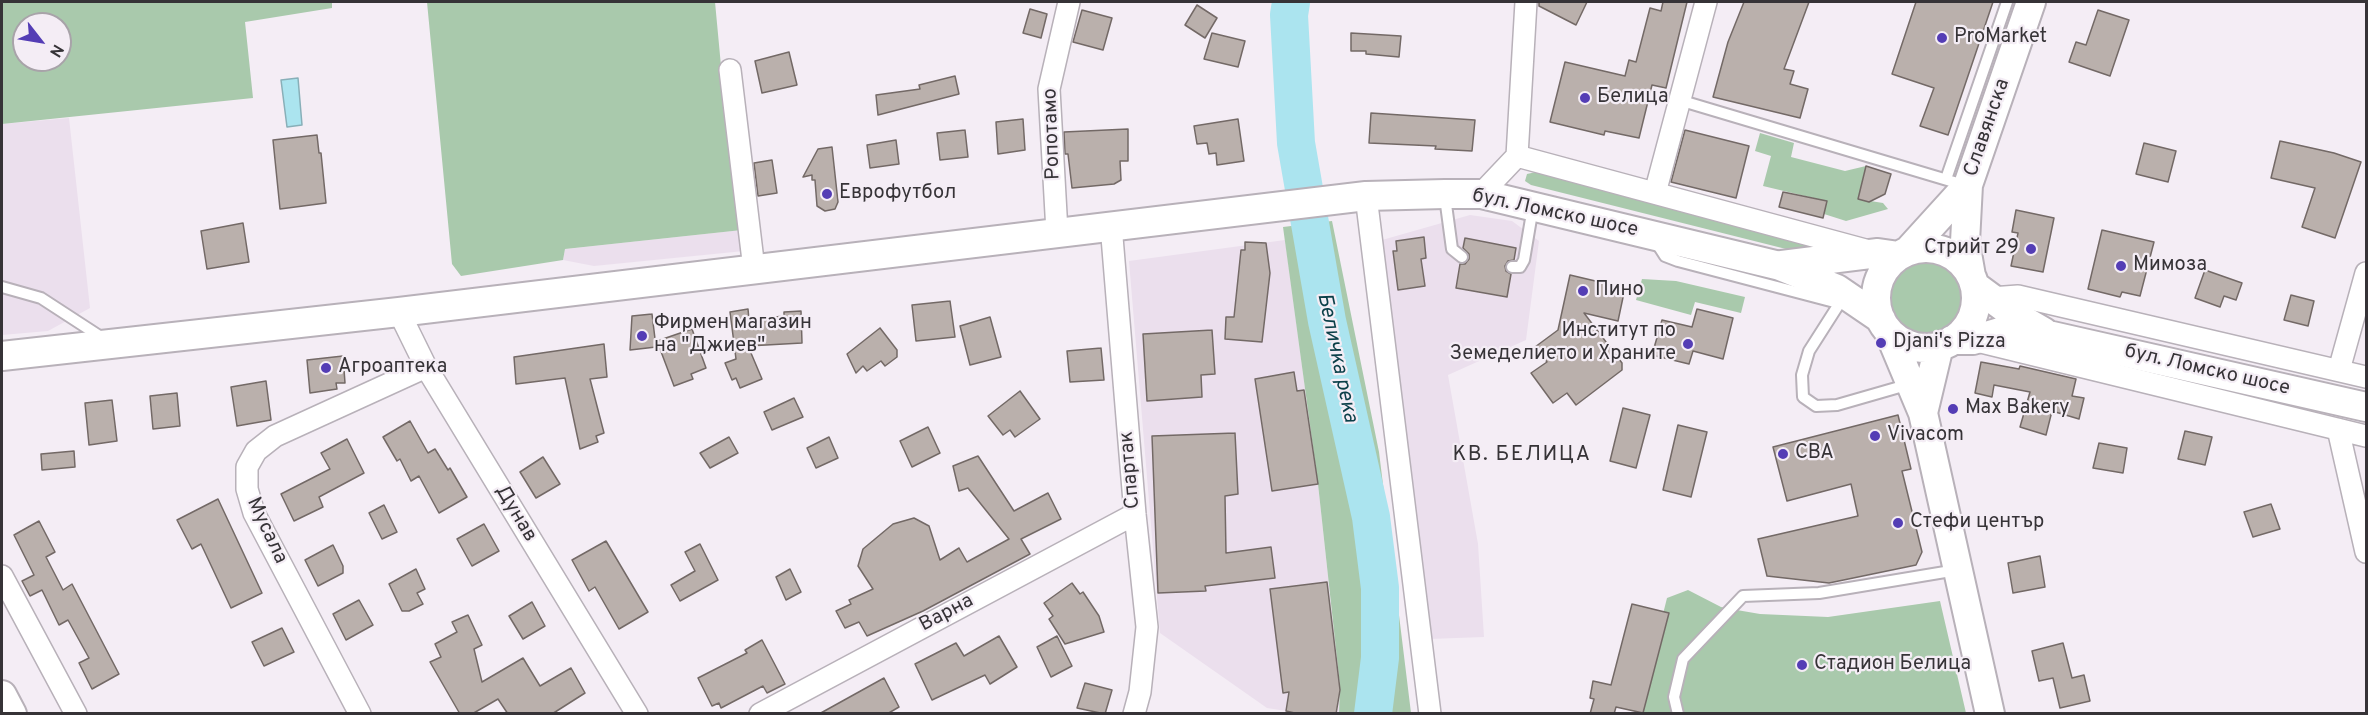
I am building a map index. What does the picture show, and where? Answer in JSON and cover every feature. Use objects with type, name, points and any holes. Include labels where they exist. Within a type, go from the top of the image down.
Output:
[{"type":"main road","name":"Славянска","points":[[1895,253],[1957,182],[2031,2]]},
{"type":"main road","name":"Славянска","points":[[1957,182],[1965,242],[1979,286]]},
{"type":"main road","name":"бул. Ломско шосе","points":[[2,356],[399,312],[1366,196],[1445,194],[1481,194],[1780,266],[1837,288],[1848,303],[1885,325]]},
{"type":"main road","points":[[1923,413],[1955,342],[1973,314],[1979,286],[1960,261],[1945,252],[1928,248],[1895,253],[1878,285],[1876,295],[1885,325],[1923,413],[1990,714]]},
{"type":"main road","name":"бул. Ломско шосе","points":[[1780,266],[1895,253]]},
{"type":"main road","name":"бул. Ломско шосе","points":[[1979,286],[2013,314],[2048,335]]},
{"type":"main road","points":[[1885,325],[1896,338],[1913,346],[1955,342]]},
{"type":"main road","name":"бул. Ломско шосе","points":[[1955,342],[2000,332],[2048,335],[2367,407]]},
{"type":"main road","points":[[2,695],[12,714]]},
{"type":"street","name":"Ропотамо","points":[[1057,232],[1049,89],[1069,2]]},
{"type":"street","points":[[1481,194],[1517,156],[1526,2]]},
{"type":"street","points":[[1655,193],[1706,2]]},
{"type":"street","points":[[730,70],[754,269]]},
{"type":"street","points":[[1517,156],[1895,253]]},
{"type":"street","points":[[1366,196],[1430,714]]},
{"type":"street","name":"Спартак","points":[[1111,225],[1135,514],[1147,627],[1140,692],[1134,714]]},
{"type":"street","points":[[2339,370],[2367,273]]},
{"type":"street","points":[[1979,286],[2367,377]]},
{"type":"street","name":"Дунав","points":[[399,312],[426,368],[637,714]]},
{"type":"street","points":[[1955,342],[2367,436]]},
{"type":"street","name":"Мусала","points":[[360,714],[254,513],[247,489],[247,467],[256,451],[275,436],[426,368]]},
{"type":"street","points":[[2338,429],[2367,552]]},
{"type":"street","name":"Варна","points":[[760,714],[1135,514]]},
{"type":"street","points":[[2,576],[76,714]]},
{"type":"lane","points":[[1678,100],[1957,182],[2007,2]]},
{"type":"lane","points":[[1445,194],[1452,249],[1462,257]]},
{"type":"lane","points":[[1512,267],[1520,267],[1524,260],[1533,206]]},
{"type":"lane","points":[[1650,234],[1665,256],[1678,261],[1848,303],[1809,351],[1802,375],[1803,397],[1816,406],[1837,405],[1911,384]]},
{"type":"lane","points":[[2,287],[41,298],[112,345]]},
{"type":"lane","points":[[1678,714],[1674,697],[1683,659],[1743,596],[1819,593],[1957,570]]},
{"type":"shaded area","points":[[69,118],[90,308],[48,331],[2,335],[2,124]]},
{"type":"shaded area","points":[[1470,215],[1512,221],[1539,241],[1526,340],[1448,375],[1478,544],[1484,637],[1429,639],[1382,240]]},
{"type":"shaded area","points":[[742,230],[744,251],[594,266],[563,260],[565,249]]},
{"type":"shaded area","points":[[1285,240],[1318,484],[1340,686],[1339,713],[1299,713],[1267,708],[1160,633],[1129,261]]},
{"type":"green space","points":[[2,2],[332,2],[332,8],[245,22],[253,98],[2,124]]},
{"type":"green space","points":[[427,2],[715,2],[742,230],[565,249],[563,260],[461,276],[452,264]]},
{"type":"green space","points":[[1760,133],[1794,143],[1791,157],[1845,171],[1866,166],[1858,199],[1883,203],[1888,209],[1846,221],[1824,214],[1826,201],[1763,186],[1771,156],[1755,151]]},
{"type":"green space","points":[[1536,172],[1802,239],[1823,250],[1802,253],[1531,185],[1525,181],[1527,174]]},
{"type":"green space","points":[[1332,221],[1379,452],[1411,713],[1339,713],[1340,686],[1318,484],[1283,227]]},
{"type":"green space","points":[[1926,263],[1940,266],[1952,273],[1959,285],[1962,299],[1959,313],[1952,325],[1940,332],[1926,335],[1912,332],[1900,325],[1893,313],[1890,299],[1893,285],[1900,273],[1912,266]]},
{"type":"green space","points":[[1642,279],[1676,281],[1745,297],[1741,313],[1695,302],[1691,315],[1636,300]]},
{"type":"green space","name":"Стадион Белица","points":[[1688,590],[1721,607],[1731,609],[1760,614],[1828,617],[1940,601],[1966,713],[1638,714],[1667,598]]},
{"type":"water","points":[[298,78],[302,125],[287,127],[281,80]]},
{"type":"building","points":[[1539,2],[1587,2],[1576,25],[1539,6]]},
{"type":"building","points":[[1663,2],[1687,2],[1666,88],[1652,85],[1639,138],[1605,131],[1604,135],[1550,122],[1565,62],[1625,76],[1629,60],[1636,62],[1650,8],[1661,11]]},
{"type":"building","points":[[1744,2],[1809,2],[1784,69],[1794,71],[1790,84],[1808,89],[1800,118],[1713,97],[1728,42]]},
{"type":"building","name":"ProMarket","points":[[1916,2],[1993,2],[1948,135],[1920,126],[1934,88],[1892,74]]},
{"type":"building","points":[[1197,5],[1217,18],[1205,38],[1185,25]]},
{"type":"building","points":[[1030,9],[1047,14],[1041,38],[1023,33]]},
{"type":"building","points":[[1082,10],[1112,18],[1103,50],[1073,42]]},
{"type":"building","points":[[2098,10],[2129,20],[2110,76],[2069,62],[2076,42],[2086,45]]},
{"type":"building","points":[[1212,33],[1245,41],[1238,67],[1204,59]]},
{"type":"building","points":[[1351,33],[1401,36],[1399,57],[1366,54],[1366,51],[1351,51]]},
{"type":"building","points":[[789,52],[797,85],[762,93],[755,61]]},
{"type":"building","points":[[955,76],[959,94],[878,115],[876,95],[920,89],[919,85]]},
{"type":"building","points":[[1371,113],[1475,120],[1472,151],[1435,149],[1436,146],[1369,143]]},
{"type":"building","points":[[1023,119],[1025,150],[998,154],[996,122]]},
{"type":"building","points":[[1238,119],[1244,161],[1217,165],[1216,153],[1209,154],[1207,143],[1197,144],[1194,126]]},
{"type":"building","points":[[1128,129],[1128,161],[1120,161],[1121,180],[1114,184],[1072,188],[1068,154],[1065,154],[1064,132]]},
{"type":"building","points":[[965,130],[968,157],[940,160],[937,133]]},
{"type":"building","points":[[1685,130],[1749,146],[1736,198],[1671,182]]},
{"type":"building","points":[[317,135],[326,203],[280,209],[273,140]]},
{"type":"building","points":[[896,140],[899,164],[870,168],[867,145]]},
{"type":"building","points":[[2280,141],[2334,153],[2361,162],[2335,238],[2302,227],[2315,188],[2271,178]]},
{"type":"building","points":[[2144,143],[2176,151],[2168,182],[2136,174]]},
{"type":"building","points":[[832,147],[838,202],[835,209],[825,211],[817,206],[815,180],[812,180],[812,175],[803,177],[818,149]]},
{"type":"building","points":[[772,160],[777,193],[758,196],[754,163]]},
{"type":"building","points":[[1866,166],[1891,174],[1885,194],[1869,202],[1858,199]]},
{"type":"building","points":[[1783,192],[1827,201],[1823,218],[1779,207]]},
{"type":"building","name":"Стрийт 29","points":[[2016,210],[2054,218],[2043,272],[2011,266],[2018,233],[2012,232]]},
{"type":"building","points":[[243,223],[249,262],[207,269],[201,231]]},
{"type":"building","name":"Мимоза","points":[[2102,230],[2154,242],[2140,296],[2122,292],[2120,297],[2088,289]]},
{"type":"building","points":[[1424,237],[1426,258],[1421,259],[1425,286],[1398,290],[1393,251],[1397,251],[1396,241]]},
{"type":"building","points":[[1465,238],[1516,248],[1514,260],[1508,261],[1505,266],[1506,271],[1511,274],[1507,297],[1456,288],[1460,264],[1465,264],[1469,259],[1469,254],[1463,248]]},
{"type":"building","points":[[1245,242],[1266,243],[1270,273],[1262,342],[1225,339],[1226,317],[1234,317],[1241,250],[1245,250]]},
{"type":"building","points":[[2205,270],[2242,283],[2236,300],[2224,296],[2220,307],[2195,298]]},
{"type":"building","points":[[1570,275],[1625,288],[1618,321],[1584,313],[1622,363],[1622,370],[1576,405],[1567,393],[1553,403],[1531,373],[1547,362],[1535,347],[1558,330]]},
{"type":"building","points":[[2291,295],[2314,301],[2308,326],[2284,320]]},
{"type":"building","points":[[950,301],[955,337],[916,341],[912,305]]},
{"type":"building","points":[[748,309],[749,320],[784,316],[784,312],[801,311],[802,343],[748,346],[762,379],[740,388],[736,378],[732,380],[725,363],[736,359],[730,312]]},
{"type":"building","points":[[1697,309],[1733,318],[1723,359],[1693,351],[1689,364],[1652,355],[1662,320],[1692,327]]},
{"type":"building","name":"Фирмен магазин на \"Джиев\"","points":[[652,314],[656,347],[630,350],[632,316]]},
{"type":"building","points":[[990,317],[1001,357],[970,365],[960,326]]},
{"type":"building","points":[[880,328],[897,350],[897,357],[885,366],[881,361],[867,371],[863,366],[856,373],[847,354]]},
{"type":"building","points":[[692,329],[706,368],[691,374],[693,379],[674,386],[657,341]]},
{"type":"building","points":[[1212,330],[1215,374],[1201,375],[1202,397],[1147,401],[1143,334]]},
{"type":"building","points":[[604,344],[607,377],[590,379],[604,433],[596,436],[598,442],[580,449],[565,378],[516,384],[514,357]]},
{"type":"building","points":[[1101,348],[1104,380],[1070,382],[1067,351]]},
{"type":"building","points":[[343,356],[345,383],[336,383],[337,389],[310,393],[307,360]]},
{"type":"building","points":[[1981,362],[2019,369],[2020,366],[2076,379],[2072,396],[2084,398],[2079,419],[2052,411],[2046,435],[2020,427],[2030,392],[1994,385],[1992,397],[1975,393]]},
{"type":"building","points":[[1294,372],[1297,391],[1304,390],[1318,484],[1272,491],[1255,379]]},
{"type":"building","points":[[266,381],[271,420],[237,426],[231,387]]},
{"type":"building","points":[[1020,391],[1040,419],[1015,437],[1010,430],[1003,435],[988,416]]},
{"type":"building","points":[[177,393],[180,426],[153,429],[150,396]]},
{"type":"building","points":[[794,398],[803,417],[772,430],[764,412]]},
{"type":"building","points":[[112,400],[117,441],[89,445],[85,403]]},
{"type":"building","points":[[1623,408],[1650,415],[1636,468],[1610,461]]},
{"type":"building","points":[[1898,415],[1911,469],[1902,471],[1922,552],[1916,565],[1829,583],[1767,576],[1758,539],[1858,516],[1851,484],[1787,501],[1773,447]]},
{"type":"building","points":[[410,421],[428,453],[435,449],[448,470],[450,468],[467,497],[439,513],[419,476],[411,481],[400,459],[397,461],[383,437]]},
{"type":"building","points":[[1678,425],[1707,432],[1691,497],[1663,490]]},
{"type":"building","points":[[928,427],[940,453],[912,467],[900,441]]},
{"type":"building","points":[[2185,431],[2212,437],[2205,465],[2178,459]]},
{"type":"building","points":[[1235,433],[1238,494],[1225,496],[1226,553],[1271,547],[1275,578],[1205,586],[1206,591],[1158,593],[1152,436]]},
{"type":"building","points":[[729,437],[738,453],[710,468],[700,453]]},
{"type":"building","points":[[829,437],[838,458],[816,468],[807,448]]},
{"type":"building","points":[[347,439],[364,473],[319,497],[323,507],[294,521],[281,494],[330,469],[321,453]]},
{"type":"building","points":[[2099,443],[2127,448],[2123,473],[2093,468]]},
{"type":"building","points":[[74,451],[75,467],[42,470],[41,454]]},
{"type":"building","points":[[978,456],[1014,511],[1048,493],[1061,519],[1021,539],[1030,554],[923,611],[867,636],[859,622],[845,628],[836,611],[851,604],[849,600],[873,589],[858,566],[863,549],[893,524],[914,518],[929,526],[940,560],[959,548],[967,562],[1009,539],[968,488],[959,491],[953,466]]},
{"type":"building","points":[[543,457],[560,484],[536,498],[520,472]]},
{"type":"building","points":[[218,499],[262,593],[231,608],[201,544],[192,549],[177,520]]},
{"type":"building","points":[[2271,504],[2280,529],[2253,537],[2244,512]]},
{"type":"building","points":[[384,505],[397,532],[382,539],[369,513]]},
{"type":"building","points":[[39,521],[55,552],[46,557],[63,590],[72,584],[119,674],[92,689],[79,663],[89,658],[68,620],[59,625],[42,590],[30,596],[22,581],[34,575],[14,535]]},
{"type":"building","points":[[484,524],[499,551],[472,566],[457,539]]},
{"type":"building","points":[[606,541],[648,612],[619,629],[595,587],[589,591],[572,560]]},
{"type":"building","points":[[700,544],[718,580],[680,601],[671,585],[695,571],[685,552]]},
{"type":"building","points":[[333,545],[343,566],[343,573],[318,586],[305,560]]},
{"type":"building","points":[[2040,556],[2045,587],[2013,593],[2008,563]]},
{"type":"building","points":[[416,569],[425,589],[417,593],[423,604],[409,611],[402,611],[389,584]]},
{"type":"building","points":[[790,569],[801,592],[786,600],[776,577]]},
{"type":"building","points":[[1327,582],[1340,690],[1336,714],[1299,714],[1286,711],[1289,692],[1283,693],[1270,589]]},
{"type":"building","points":[[1072,583],[1080,594],[1083,592],[1099,616],[1104,632],[1065,644],[1049,619],[1053,616],[1044,603]]},
{"type":"building","points":[[359,600],[373,625],[346,640],[333,614]]},
{"type":"building","points":[[532,602],[545,626],[523,639],[509,616]]},
{"type":"building","points":[[1632,604],[1669,613],[1643,713],[1616,707],[1614,714],[1590,714],[1594,699],[1590,698],[1593,681],[1611,685]]},
{"type":"building","points":[[468,615],[482,645],[474,649],[482,682],[523,658],[540,686],[571,668],[585,693],[552,714],[508,714],[498,699],[472,714],[460,714],[430,662],[441,657],[435,644],[457,632],[452,622]]},
{"type":"building","points":[[282,628],[294,652],[264,666],[252,642]]},
{"type":"building","points":[[999,636],[1017,667],[990,684],[985,675],[932,700],[915,664],[956,643],[964,656]]},
{"type":"building","points":[[1057,636],[1072,666],[1051,677],[1037,647]]},
{"type":"building","points":[[762,640],[785,684],[767,693],[763,686],[721,708],[719,703],[712,706],[698,678],[747,653],[745,650]]},
{"type":"building","points":[[2063,643],[2072,678],[2084,675],[2090,701],[2060,708],[2053,678],[2039,681],[2032,651]]},
{"type":"building","points":[[884,678],[899,707],[887,714],[819,714]]},
{"type":"building","points":[[1085,683],[1112,690],[1105,714],[1077,708]]},
{"type":"waterway","name":"Беличка река","points":[[1291,2],[1289,15],[1296,143],[1327,321],[1371,517],[1380,588],[1380,658],[1373,714]]},
{"type":"place","name":"ProMarket","points":[[1942,38]]},
{"type":"place","name":"Белица","points":[[1585,98]]},
{"type":"place","name":"Еврофутбол","points":[[827,194]]},
{"type":"place","name":"Стрийт 29","points":[[2031,249]]},
{"type":"place","name":"Мимоза","points":[[2121,266]]},
{"type":"place","name":"Пино","points":[[1583,291]]},
{"type":"place","name":"Фирмен магазин на \"Джиев\"","points":[[642,336]]},
{"type":"place","name":"Djani's Pizza","points":[[1881,343]]},
{"type":"place","name":"Институт по Земеделието и Храните","points":[[1688,344]]},
{"type":"place","name":"Агроаптека","points":[[326,368]]},
{"type":"place","name":"Max Bakery","points":[[1953,409]]},
{"type":"place","name":"Vivacom","points":[[1875,436]]},
{"type":"place","name":"CBA","points":[[1783,454]]},
{"type":"place","name":"Стефи център","points":[[1898,523]]},
{"type":"place","name":"Стадион Белица","points":[[1802,665]]},
{"type":"district","name":"КВ. БЕЛИЦА","points":[[1522,456]]}]
